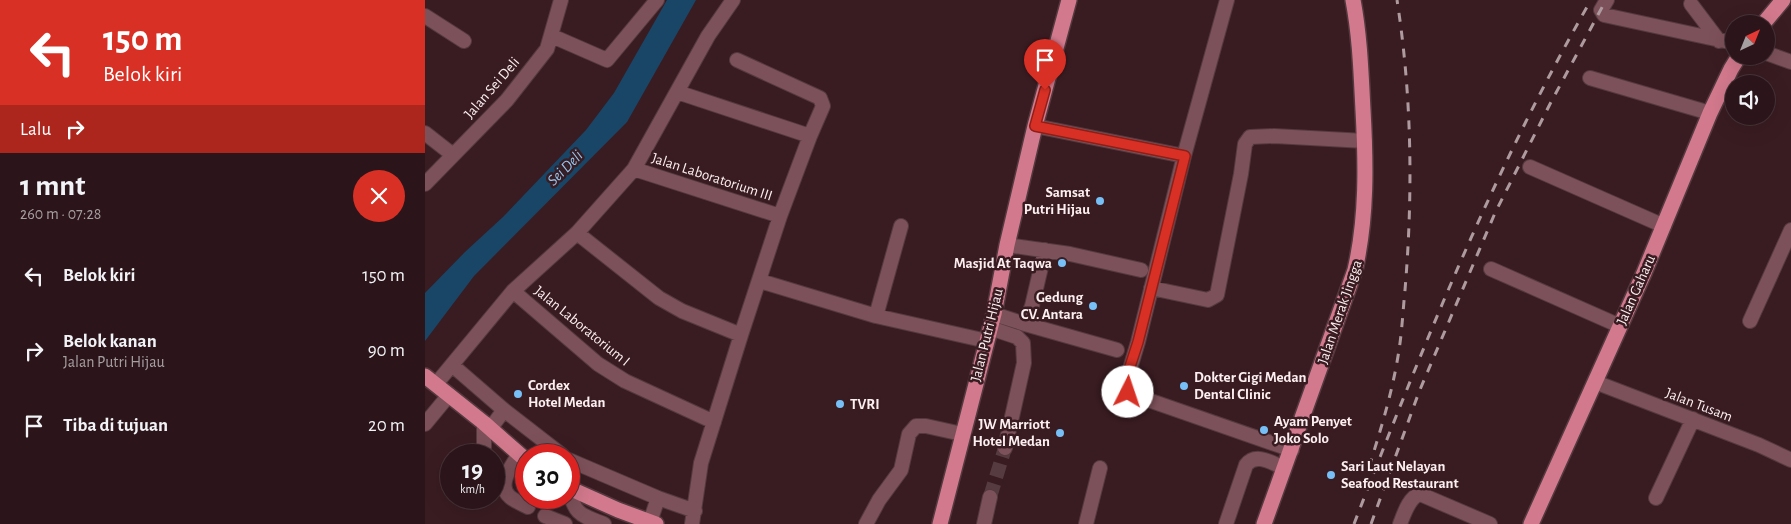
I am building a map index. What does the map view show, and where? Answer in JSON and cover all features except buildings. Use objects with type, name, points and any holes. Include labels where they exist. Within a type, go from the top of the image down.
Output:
[{"type":"main road","name":"Jalan Putri Hijau","points":[[940,524],[990,328],[1035,126],[1069,0]]},
{"type":"main road","name":"Jalan Merak Jingga","points":[[1264,524],[1355,270],[1361,245],[1365,189],[1365,141],[1360,37],[1353,0]]},
{"type":"main road","points":[[1770,15],[1783,0]]},
{"type":"main road","name":"Jalan Gaharu","points":[[1531,524],[1664,226],[1710,113],[1733,65]]},
{"type":"main road","points":[[430,380],[515,450]]},
{"type":"main road","points":[[580,493],[653,523]]},
{"type":"street","name":"Jalan Sei Deli","points":[[425,184],[507,100],[547,48],[561,0]]},
{"type":"street","points":[[552,36],[607,60],[657,0]]},
{"type":"street","points":[[430,380],[452,365],[513,290],[577,233],[634,168],[709,36],[733,0]]},
{"type":"street","points":[[1227,0],[1138,342],[1125,382],[1125,388],[1128,392],[1292,450]]},
{"type":"street","points":[[1607,0],[1601,10],[1604,15],[1725,42]]},
{"type":"street","points":[[1691,4],[1719,41]]},
{"type":"street","points":[[425,16],[464,41]]},
{"type":"street","points":[[1775,56],[1791,62]]},
{"type":"street","points":[[580,465],[657,498],[694,518],[701,463],[741,335],[760,282],[780,216],[823,106],[820,98],[737,60]]},
{"type":"street","points":[[1591,78],[1710,113]]},
{"type":"street","points":[[677,92],[810,136]]},
{"type":"street","points":[[1035,126],[1185,156]]},
{"type":"street","points":[[425,133],[453,155]]},
{"type":"street","points":[[1151,288],[1208,300],[1217,295],[1241,174],[1245,144],[1250,137],[1274,136],[1365,141]]},
{"type":"street","points":[[1530,167],[1664,226]]},
{"type":"street","name":"Jalan Laboratorium III","points":[[634,168],[780,216]]},
{"type":"street","points":[[876,316],[901,226]]},
{"type":"street","points":[[1750,321],[1791,230]]},
{"type":"street","points":[[577,233],[659,298],[682,311],[741,335]]},
{"type":"street","points":[[1007,245],[1070,254],[1141,270]]},
{"type":"street","points":[[1025,324],[1045,250]]},
{"type":"street","points":[[1491,269],[1619,326]]},
{"type":"street","points":[[760,282],[876,316],[990,328],[1017,337],[1023,342],[1024,363],[1005,448]]},
{"type":"street","name":"Jalan Laboratorium I","points":[[513,290],[598,364],[625,381],[714,422]]},
{"type":"street","points":[[990,328],[1025,324],[1117,350]]},
{"type":"street","points":[[452,365],[504,410],[548,444]]},
{"type":"street","name":"Jalan Tusam","points":[[1595,382],[1693,419],[1791,460]]},
{"type":"street","points":[[425,424],[449,395]]},
{"type":"street","points":[[485,444],[487,426],[504,410]]},
{"type":"street","points":[[1656,498],[1693,419]]},
{"type":"street","points":[[866,524],[879,500],[901,470],[909,434],[916,426],[926,426],[962,434]]},
{"type":"street","points":[[1225,524],[1246,465],[1250,460],[1257,458],[1284,468]]},
{"type":"street","points":[[515,467],[507,477],[504,485],[510,497],[515,500]]},
{"type":"street","points":[[1086,524],[1100,468]]},
{"type":"street","points":[[1400,524],[1411,500],[1415,495],[1420,494],[1490,524]]},
{"type":"street","points":[[983,524],[990,497]]},
{"type":"street","points":[[653,523],[657,498]]},
{"type":"street","points":[[576,509],[578,512],[604,524]]},
{"type":"street","points":[[545,516],[565,524]]},
{"type":"water","name":"Sei Deli","points":[[667,0],[696,0],[627,122],[474,276],[425,341],[425,293],[503,217],[586,130],[614,93]]},
{"type":"tunnel","points":[[990,497],[1005,448]]},
{"type":"railway","points":[[1369,467],[1386,409],[1396,365],[1402,328],[1408,254],[1410,145],[1406,72],[1397,0]]},
{"type":"railway","points":[[1354,524],[1462,258],[1523,127],[1591,0]]},
{"type":"railway","points":[[1371,524],[1419,392],[1495,213],[1550,104],[1606,0]]},
{"type":"place","name":"Samsat Putri Hijau","points":[[1100,201]]},
{"type":"place","name":"Masjid At Taqwa","points":[[1062,263]]},
{"type":"place","name":"Gedung CV. Antara","points":[[1093,306]]},
{"type":"place","name":"Dokter Gigi Medan Dental Clinic","points":[[1184,386]]},
{"type":"place","name":"Cordex Hotel Medan","points":[[518,394]]},
{"type":"place","name":"TVRI","points":[[840,404]]},
{"type":"place","name":"Ayam Penyet Joko Solo","points":[[1264,430]]},
{"type":"place","name":"JW Marriott Hotel Medan","points":[[1060,433]]},
{"type":"place","name":"Sari Laut Nelayan Seafood Restaurant","points":[[1331,475]]},
{"type":"route","points":[[1045,90],[1035,126],[1185,156],[1138,342],[1125,382],[1125,388],[1128,392]]}]
